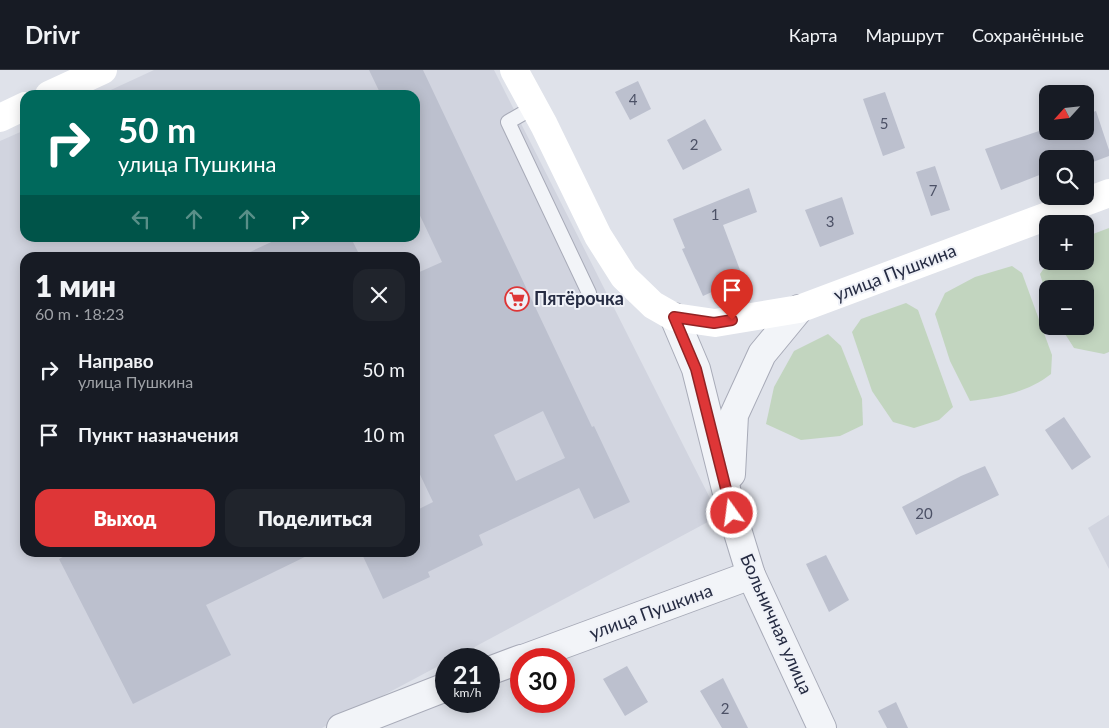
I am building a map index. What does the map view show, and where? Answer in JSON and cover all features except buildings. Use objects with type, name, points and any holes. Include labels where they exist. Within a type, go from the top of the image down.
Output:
[{"type":"main road","points":[[61,83],[103,70]]},
{"type":"main road","points":[[514,70],[598,236],[624,277],[653,305],[674,317]]},
{"type":"main road","points":[[0,118],[20,108]]},
{"type":"main road","name":"улица Пушкина","points":[[674,317],[714,323],[799,309],[1109,193]]},
{"type":"street","points":[[732,513],[730,496],[734,415],[762,354],[799,309]]},
{"type":"street","name":"Больничная улица","points":[[674,317],[696,369],[732,513],[751,575],[822,728]]},
{"type":"street","name":"улица Пушкина","points":[[552,648],[751,575]]},
{"type":"street","points":[[341,728],[435,691]]},
{"type":"lane","points":[[534,107],[508,122],[589,292]]},
{"type":"shaded area","points":[[154,70],[494,70],[719,516],[473,648],[435,648],[435,668],[322,728],[0,728],[0,141],[20,132],[20,242],[420,242],[420,90],[111,90]]},
{"type":"shaded area","points":[[1109,515],[1109,569],[1088,528]]},
{"type":"green space","points":[[1109,228],[1109,352],[1104,354],[1074,348],[1066,335],[1094,335],[1094,280],[1042,280],[1040,274],[1043,270],[1094,270],[1094,234]]},
{"type":"green space","points":[[1012,266],[1022,273],[1039,319],[1039,335],[1045,335],[1052,355],[1051,374],[1032,386],[1002,396],[970,401],[950,361],[935,314],[945,293],[975,277]]},
{"type":"green space","points":[[906,303],[918,310],[953,407],[939,420],[914,428],[893,422],[872,391],[852,332],[861,319]]},
{"type":"green space","points":[[828,334],[841,346],[862,399],[863,425],[840,436],[801,440],[766,424],[774,387],[794,351]]},
{"type":"place","name":"Пятёрочка","points":[[517,299]]},
{"type":"route","points":[[732,320],[714,323],[674,317],[696,369],[732,513]]}]
